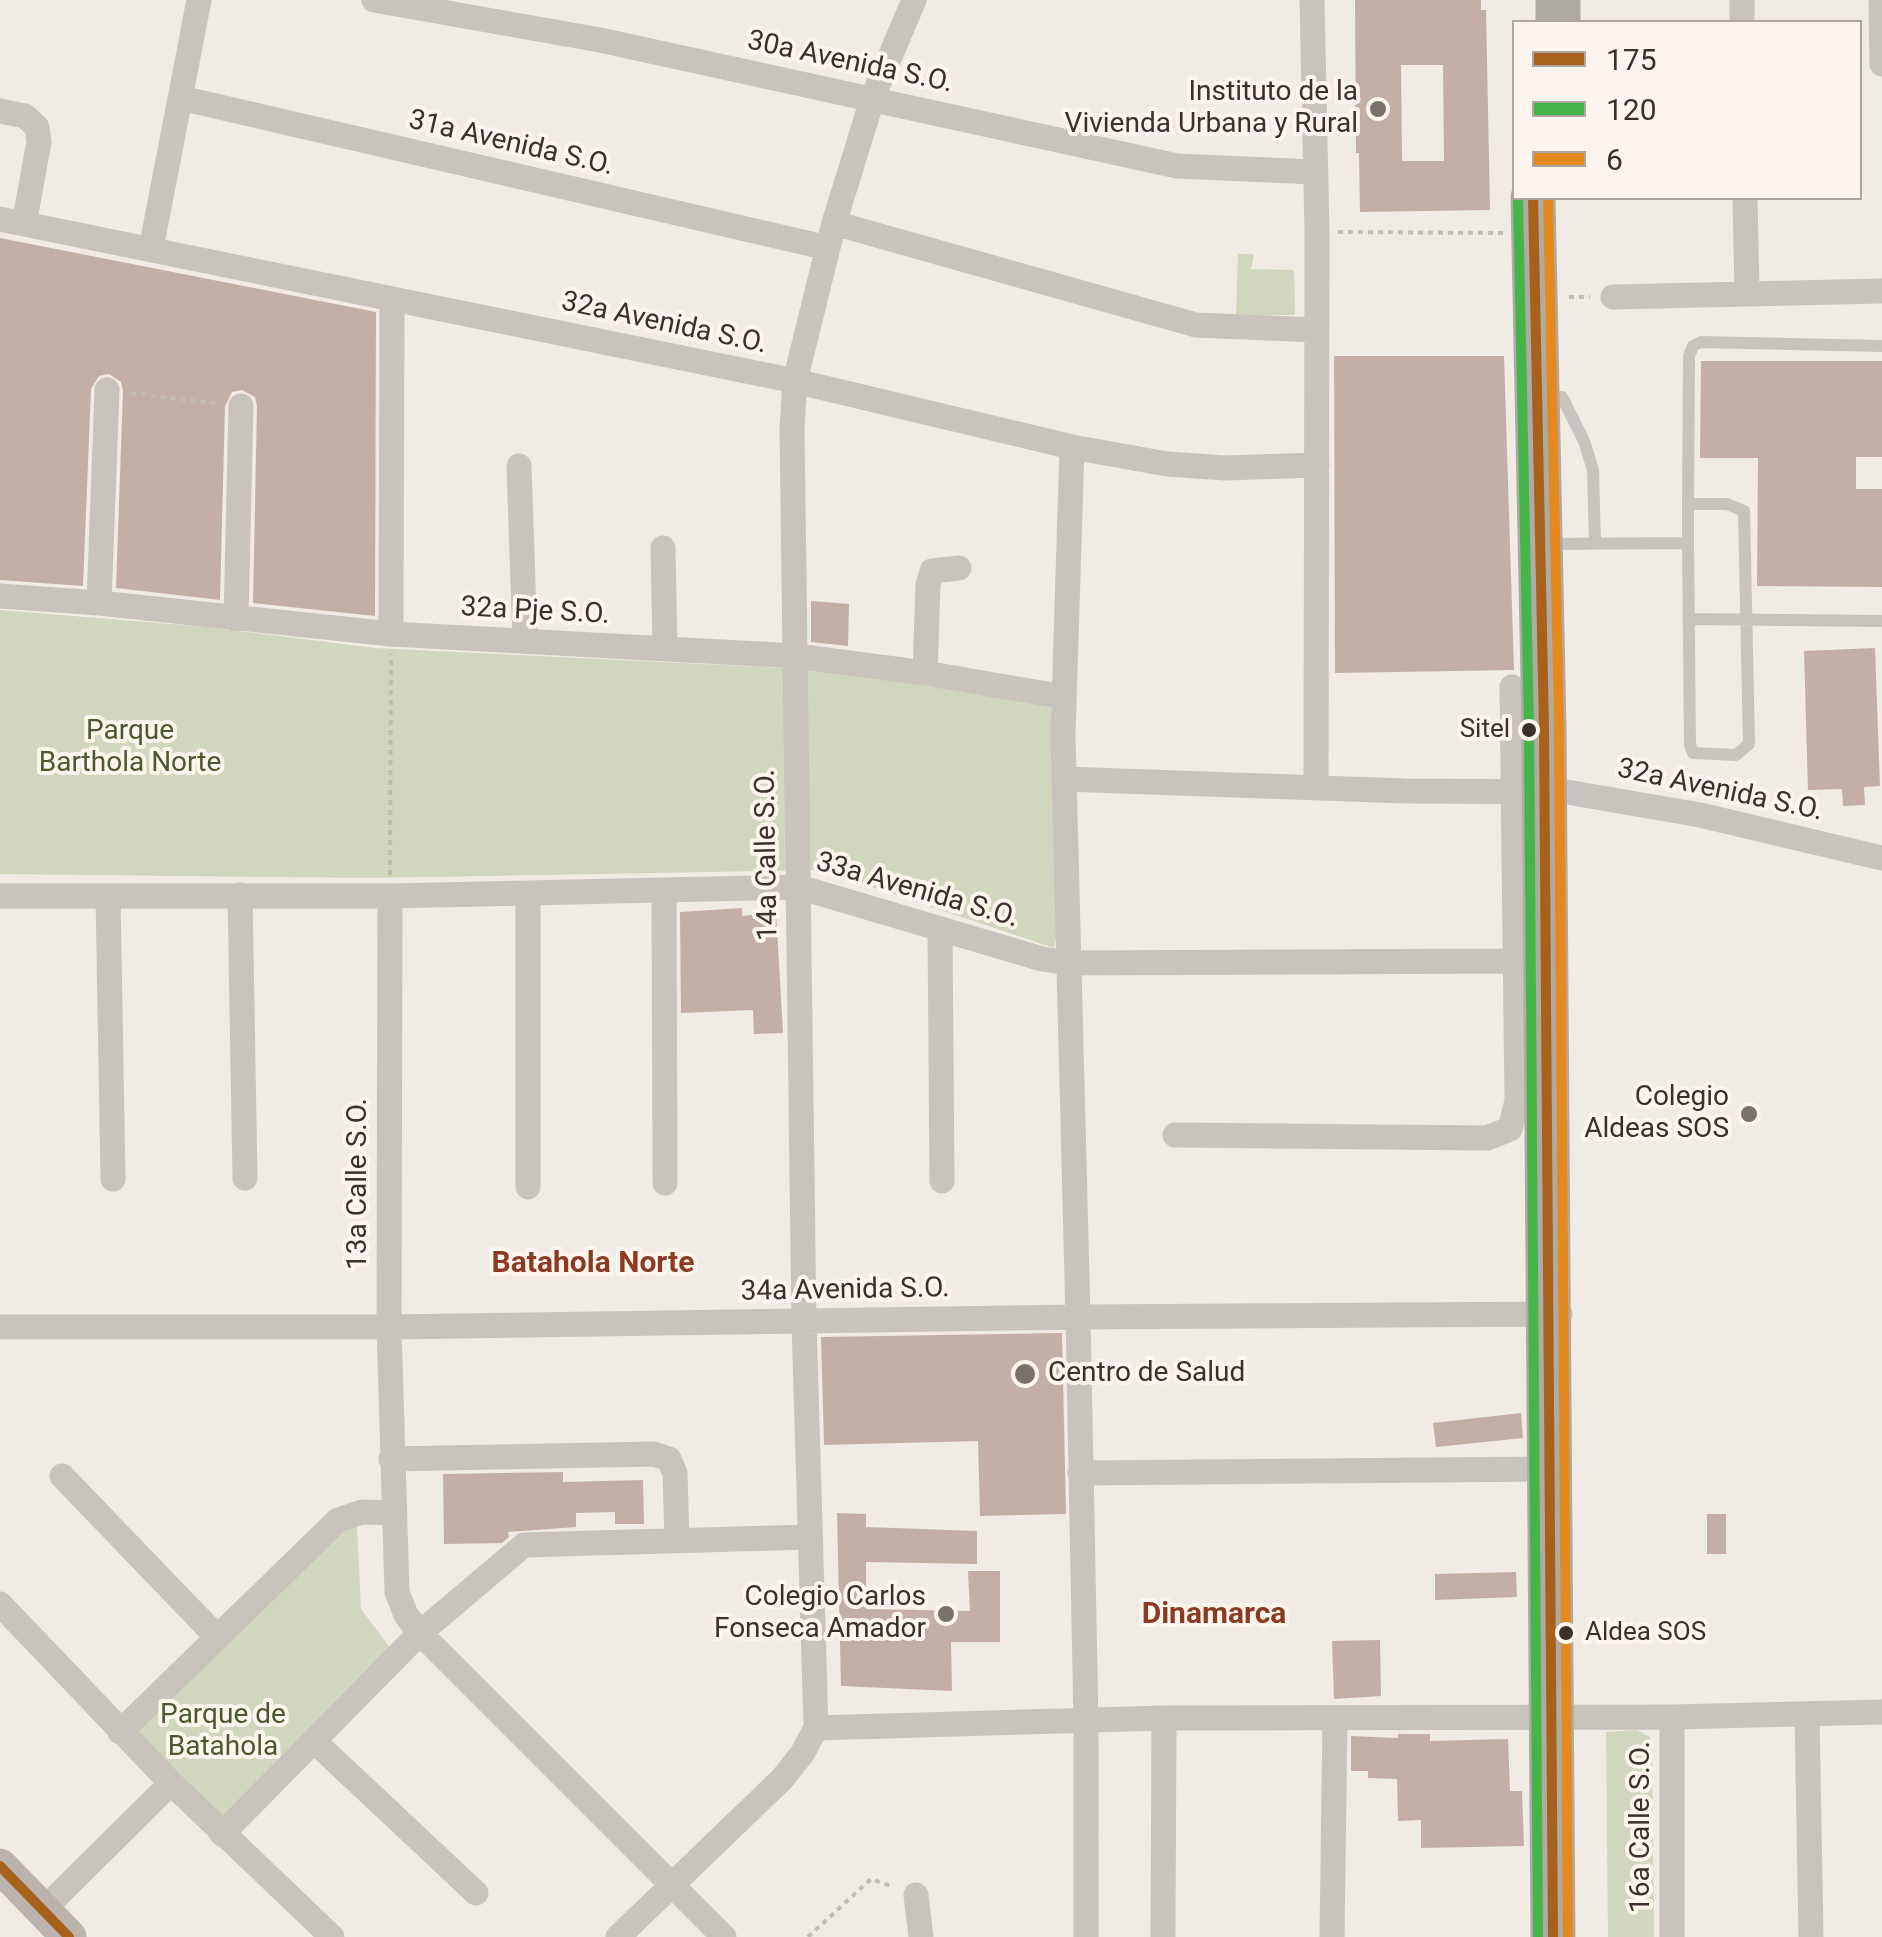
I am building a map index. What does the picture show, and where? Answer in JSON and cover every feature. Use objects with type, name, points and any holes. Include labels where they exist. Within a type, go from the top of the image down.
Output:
[{"type":"highway","points":[[1552,1937],[1561,1716],[1560,1314],[1541,791],[1566,544],[1562,397],[1570,297],[1560,200]]},
{"type":"highway","points":[[1533,215],[1566,544]]},
{"type":"highway","points":[[1560,1314],[1549,1469],[1575,1937]]},
{"type":"main road","points":[[0,1866],[69,1937]]},
{"type":"street","points":[[151,249],[198,0]]},
{"type":"street","name":"30a Avenida S.O.","points":[[374,0],[600,40],[1177,166],[1314,172]]},
{"type":"street","name":"14a Calle S.O.","points":[[816,1728],[804,1322],[794,381],[831,236],[873,98],[914,0]]},
{"type":"street","points":[[1312,0],[1317,232],[1316,786]]},
{"type":"street","points":[[1880,0],[1882,64]]},
{"type":"street","name":"31a Avenida S.O.","points":[[180,98],[831,236],[1196,325],[1316,330]]},
{"type":"street","points":[[0,110],[25,116],[38,127],[39,142],[12,222]]},
{"type":"street","points":[[1745,200],[1746,292]]},
{"type":"street","name":"32a Avenida S.O.","points":[[12,222],[794,381],[1072,448],[1167,464],[1224,468],[1316,466]]},
{"type":"street","points":[[1612,296],[1882,291]]},
{"type":"street","points":[[391,634],[392,299]]},
{"type":"street","points":[[99,603],[107,390]]},
{"type":"street","points":[[236,619],[241,406]]},
{"type":"street","points":[[1072,448],[1064,780],[1086,1722],[1086,1937]]},
{"type":"street","points":[[519,466],[525,641]]},
{"type":"street","points":[[662,548],[664,649]]},
{"type":"street","points":[[926,672],[928,584],[932,571],[958,568]]},
{"type":"street","name":"32a Pje S.O.","points":[[0,596],[391,634],[796,656],[926,672],[1064,697]]},
{"type":"street","points":[[1175,1135],[1487,1138],[1510,1129],[1517,1102],[1516,961],[1541,791],[1512,687]]},
{"type":"street","name":"32a Avenida S.O.","points":[[1064,780],[1406,791],[1541,791],[1700,815],[1882,858]]},
{"type":"street","name":"33a Avenida S.O.","points":[[0,896],[390,896],[799,886],[1042,959],[1069,963],[1516,961]]},
{"type":"street","points":[[664,890],[665,1183]]},
{"type":"street","points":[[528,893],[528,1187]]},
{"type":"street","points":[[240,895],[246,1178]]},
{"type":"street","points":[[108,896],[113,1179]]},
{"type":"street","name":"13a Calle S.O.","points":[[390,896],[389,1327],[397,1592],[406,1615],[420,1634],[724,1937]]},
{"type":"street","points":[[940,929],[942,1182]]},
{"type":"street","name":"34a Avenida S.O.","points":[[0,1327],[389,1327],[1078,1316],[1560,1314]]},
{"type":"street","points":[[391,1459],[654,1454],[669,1458],[675,1472],[677,1540]]},
{"type":"street","points":[[1080,1474],[1549,1469]]},
{"type":"street","points":[[62,1476],[216,1637]]},
{"type":"street","points":[[120,1732],[338,1520],[362,1512],[393,1512]]},
{"type":"street","points":[[222,1834],[420,1634],[524,1546],[809,1537]]},
{"type":"street","points":[[0,1604],[171,1784],[332,1937]]},
{"type":"street","points":[[618,1937],[782,1779],[816,1728],[1164,1718],[1672,1718],[1882,1712]]},
{"type":"street","points":[[1807,1715],[1810,1937]]},
{"type":"street","points":[[1164,1718],[1164,1937]]},
{"type":"street","points":[[1332,1937],[1334,1718]]},
{"type":"street","name":"16a Calle S.O.","points":[[1672,1718],[1672,1937]]},
{"type":"street","points":[[314,1741],[476,1893]]},
{"type":"street","points":[[44,1910],[171,1784]]},
{"type":"street","points":[[916,1896],[921,1937]]},
{"type":"lane","points":[[1688,504],[1727,504],[1744,511],[1749,744],[1736,755],[1694,752],[1690,745],[1688,618],[1688,504],[1689,356],[1693,346],[1701,342],[1882,346]]},
{"type":"lane","points":[[1566,544],[1688,543]]},
{"type":"lane","points":[[1688,618],[1882,622]]},
{"type":"path","points":[[1317,232],[1533,215]]},
{"type":"path","points":[[107,390],[241,406]]},
{"type":"path","points":[[390,896],[391,634]]},
{"type":"path","points":[[808,1937],[871,1879],[916,1896]]},
{"type":"green space","points":[[1238,254],[1254,254],[1251,269],[1294,270],[1295,315],[1236,315]]},
{"type":"green space","name":"Parque Barthola Norte","points":[[0,610],[208,627],[375,648],[843,671],[1051,704],[1059,924],[1054,948],[822,870],[369,878],[0,874]]},
{"type":"green space","name":"Parque de Batahola","points":[[338,1520],[357,1527],[361,1609],[397,1657],[222,1834],[120,1732]]},
{"type":"green space","points":[[1637,1730],[1650,1737],[1652,1750],[1654,1937],[1608,1937],[1606,1732]]},
{"type":"building","name":"Instituto de la Vivienda Urbana y Rural","points":[[1355,0],[1481,0],[1481,10],[1486,10],[1490,210],[1360,212]],"holes":[[[1401,65],[1443,65],[1444,161],[1402,161]]]},
{"type":"building","points":[[0,238],[376,312],[375,616],[253,603],[257,406],[255,397],[242,390],[232,392],[225,406],[220,600],[116,588],[123,391],[121,382],[109,374],[99,376],[91,389],[83,586],[0,580]]},
{"type":"building","points":[[1334,356],[1504,356],[1514,670],[1335,673]]},
{"type":"building","points":[[1701,361],[1882,361],[1882,457],[1856,457],[1856,489],[1882,489],[1882,587],[1757,586],[1758,458],[1700,458]]},
{"type":"building","points":[[811,601],[849,604],[848,646],[811,642]]},
{"type":"building","points":[[1875,648],[1880,786],[1864,787],[1865,805],[1843,806],[1842,789],[1808,790],[1804,651]]},
{"type":"building","points":[[742,908],[742,916],[776,912],[783,1033],[754,1034],[753,1010],[681,1013],[680,912]]},
{"type":"building","name":"Centro de Salud","points":[[1062,1333],[1066,1514],[980,1516],[978,1441],[824,1445],[821,1337]]},
{"type":"building","points":[[1521,1413],[1523,1438],[1436,1447],[1433,1423]]},
{"type":"building","points":[[563,1472],[563,1482],[643,1480],[644,1524],[615,1524],[615,1512],[576,1513],[576,1527],[508,1532],[509,1537],[502,1543],[444,1544],[443,1474]]},
{"type":"building","points":[[837,1513],[866,1514],[866,1527],[977,1531],[977,1564],[866,1562],[866,1609],[970,1611],[968,1571],[1000,1571],[1000,1642],[951,1642],[952,1691],[841,1686]]},
{"type":"building","points":[[1707,1514],[1726,1514],[1726,1554],[1707,1554]]},
{"type":"building","points":[[1516,1572],[1517,1597],[1435,1600],[1435,1574]]},
{"type":"building","points":[[1380,1640],[1381,1696],[1334,1699],[1332,1641]]},
{"type":"building","points":[[1398,1734],[1430,1734],[1430,1741],[1508,1739],[1510,1791],[1522,1791],[1524,1846],[1421,1848],[1421,1820],[1398,1821],[1397,1779],[1368,1778],[1368,1771],[1351,1771],[1351,1736],[1398,1738]]},
{"type":"transit line","name":"120","points":[[1518,200],[1529,728],[1538,1937]]},
{"type":"transit line","name":"175","points":[[1533,200],[1544,728],[1553,1937]]},
{"type":"transit line","name":"6","points":[[1548,200],[1559,728],[1568,1937]]},
{"type":"transit line","name":"175","points":[[0,1866],[69,1937]]},
{"type":"place","name":"Instituto de la Vivienda Urbana y Rural","points":[[1378,109]]},
{"type":"place","name":"Sitel","points":[[1529,730]]},
{"type":"place","name":"Colegio Aldeas SOS","points":[[1749,1114]]},
{"type":"place","name":"Centro de Salud","points":[[1025,1374]]},
{"type":"place","name":"Colegio Carlos Fonseca Amador","points":[[946,1614]]},
{"type":"place","name":"Aldea SOS","points":[[1566,1633]]},
{"type":"district","name":"Batahola Norte","points":[[593,1264]]},
{"type":"district","name":"Dinamarca","points":[[1214,1615]]}]
